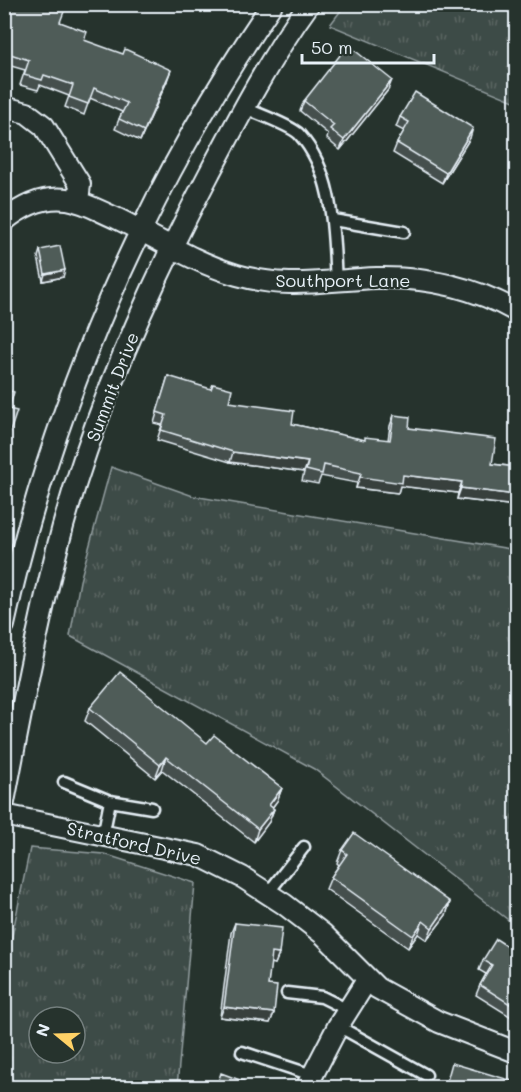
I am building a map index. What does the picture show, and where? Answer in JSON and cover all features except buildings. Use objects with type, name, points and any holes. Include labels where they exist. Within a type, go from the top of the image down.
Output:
[{"type":"street","name":"Summit Drive","points":[[4,625],[35,502],[55,440],[82,366],[140,230],[173,164],[237,57],[272,4]]},
{"type":"street","name":"Summit Drive","points":[[4,802],[57,548],[88,452],[129,344],[171,246],[245,108],[309,4]]},
{"type":"street","points":[[4,107],[27,113],[44,126],[80,184],[78,202],[65,199],[39,201],[26,206],[4,221]]},
{"type":"street","name":"Southport Lane","points":[[78,202],[200,261],[238,276],[275,283],[336,283],[375,278],[411,279],[471,291],[516,311]]},
{"type":"street","name":"Stratford Drive","points":[[4,815],[198,855],[268,893],[322,934],[368,980],[397,1000],[438,1022],[516,1052]]},
{"type":"street","points":[[309,1081],[343,1018],[368,980]]},
{"type":"lane","points":[[245,108],[298,133],[317,163],[332,206],[336,283]]},
{"type":"lane","points":[[333,220],[404,232]]},
{"type":"lane","points":[[64,782],[110,801],[152,808]]},
{"type":"lane","points":[[103,836],[110,801]]},
{"type":"lane","points":[[268,893],[304,847]]},
{"type":"lane","points":[[287,993],[322,997],[343,1018],[426,1075]]},
{"type":"lane","points":[[242,1052],[309,1081]]},
{"type":"green space","points":[[345,5],[516,5],[516,102],[330,25]]},
{"type":"green space","points":[[111,467],[193,496],[516,550],[516,926],[314,769],[70,636],[80,581]]},
{"type":"green space","points":[[30,848],[104,854],[195,883],[177,1087],[5,1087],[5,970]]}]
